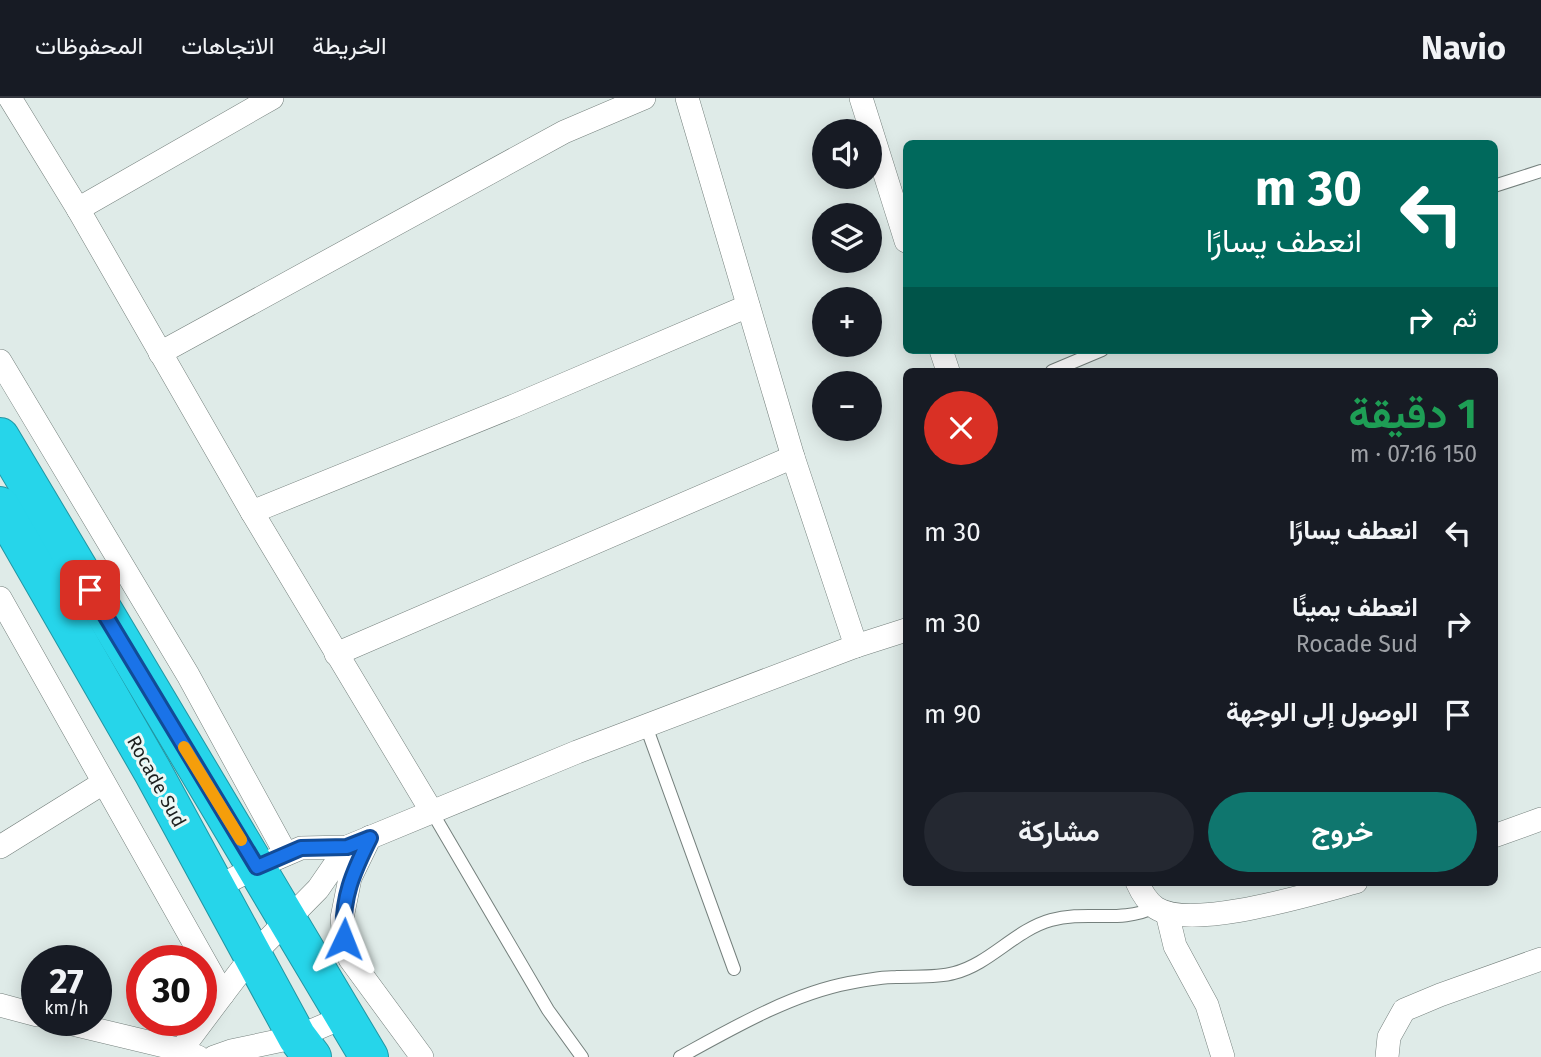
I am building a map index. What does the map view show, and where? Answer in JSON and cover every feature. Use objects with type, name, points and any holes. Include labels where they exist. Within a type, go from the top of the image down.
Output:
[{"type":"highway","name":"Rocade Sud","points":[[0,437],[272,860],[286,919],[369,1057]]},
{"type":"highway","name":"Rocade Sud","points":[[0,506],[153,772],[304,1047]]},
{"type":"street","points":[[10,98],[78,209],[252,512],[432,812]]},
{"type":"street","points":[[78,209],[272,98]]},
{"type":"street","points":[[160,353],[415,211],[564,132],[644,98]]},
{"type":"street","points":[[687,98],[793,457],[856,646]]},
{"type":"street","points":[[861,98],[903,231]]},
{"type":"street","points":[[252,512],[516,405],[748,306]]},
{"type":"street","points":[[0,361],[188,676],[272,860]]},
{"type":"street","points":[[336,654],[793,457]]},
{"type":"street","points":[[0,598],[223,994]]},
{"type":"street","points":[[215,888],[301,848],[347,847],[646,726],[856,646],[903,631]]},
{"type":"street","points":[[0,846],[103,783]]},
{"type":"street","points":[[1498,835],[1541,819]]},
{"type":"street","points":[[370,838],[350,878],[342,918],[344,939],[350,959],[422,1057]]},
{"type":"street","points":[[112,1034],[190,1054],[223,994],[252,956],[318,889],[347,847]]},
{"type":"street","points":[[1139,886],[1142,893],[1161,910],[1175,947],[1207,1005],[1223,1057]]},
{"type":"street","points":[[1161,910],[1200,916],[1277,902],[1340,886]]},
{"type":"street","points":[[1387,1057],[1389,1037],[1404,1010],[1541,959]]},
{"type":"street","points":[[0,1005],[21,1011]]},
{"type":"street","points":[[214,1057],[232,1051],[304,1047],[344,1017]]},
{"type":"lane","points":[[1498,185],[1541,171]]},
{"type":"lane","points":[[1059,368],[1092,354]]},
{"type":"lane","points":[[646,726],[734,969]]},
{"type":"lane","points":[[432,812],[548,1010],[582,1057]]},
{"type":"lane","points":[[680,1057],[786,1003],[816,992],[869,979],[936,977],[969,969],[1028,930],[1064,916],[1113,918],[1161,910]]},
{"type":"slow traffic","points":[[184,747],[241,840]]},
{"type":"route","points":[[90,590],[257,867],[301,848],[347,847],[370,838],[350,878],[342,918],[344,939]]}]
